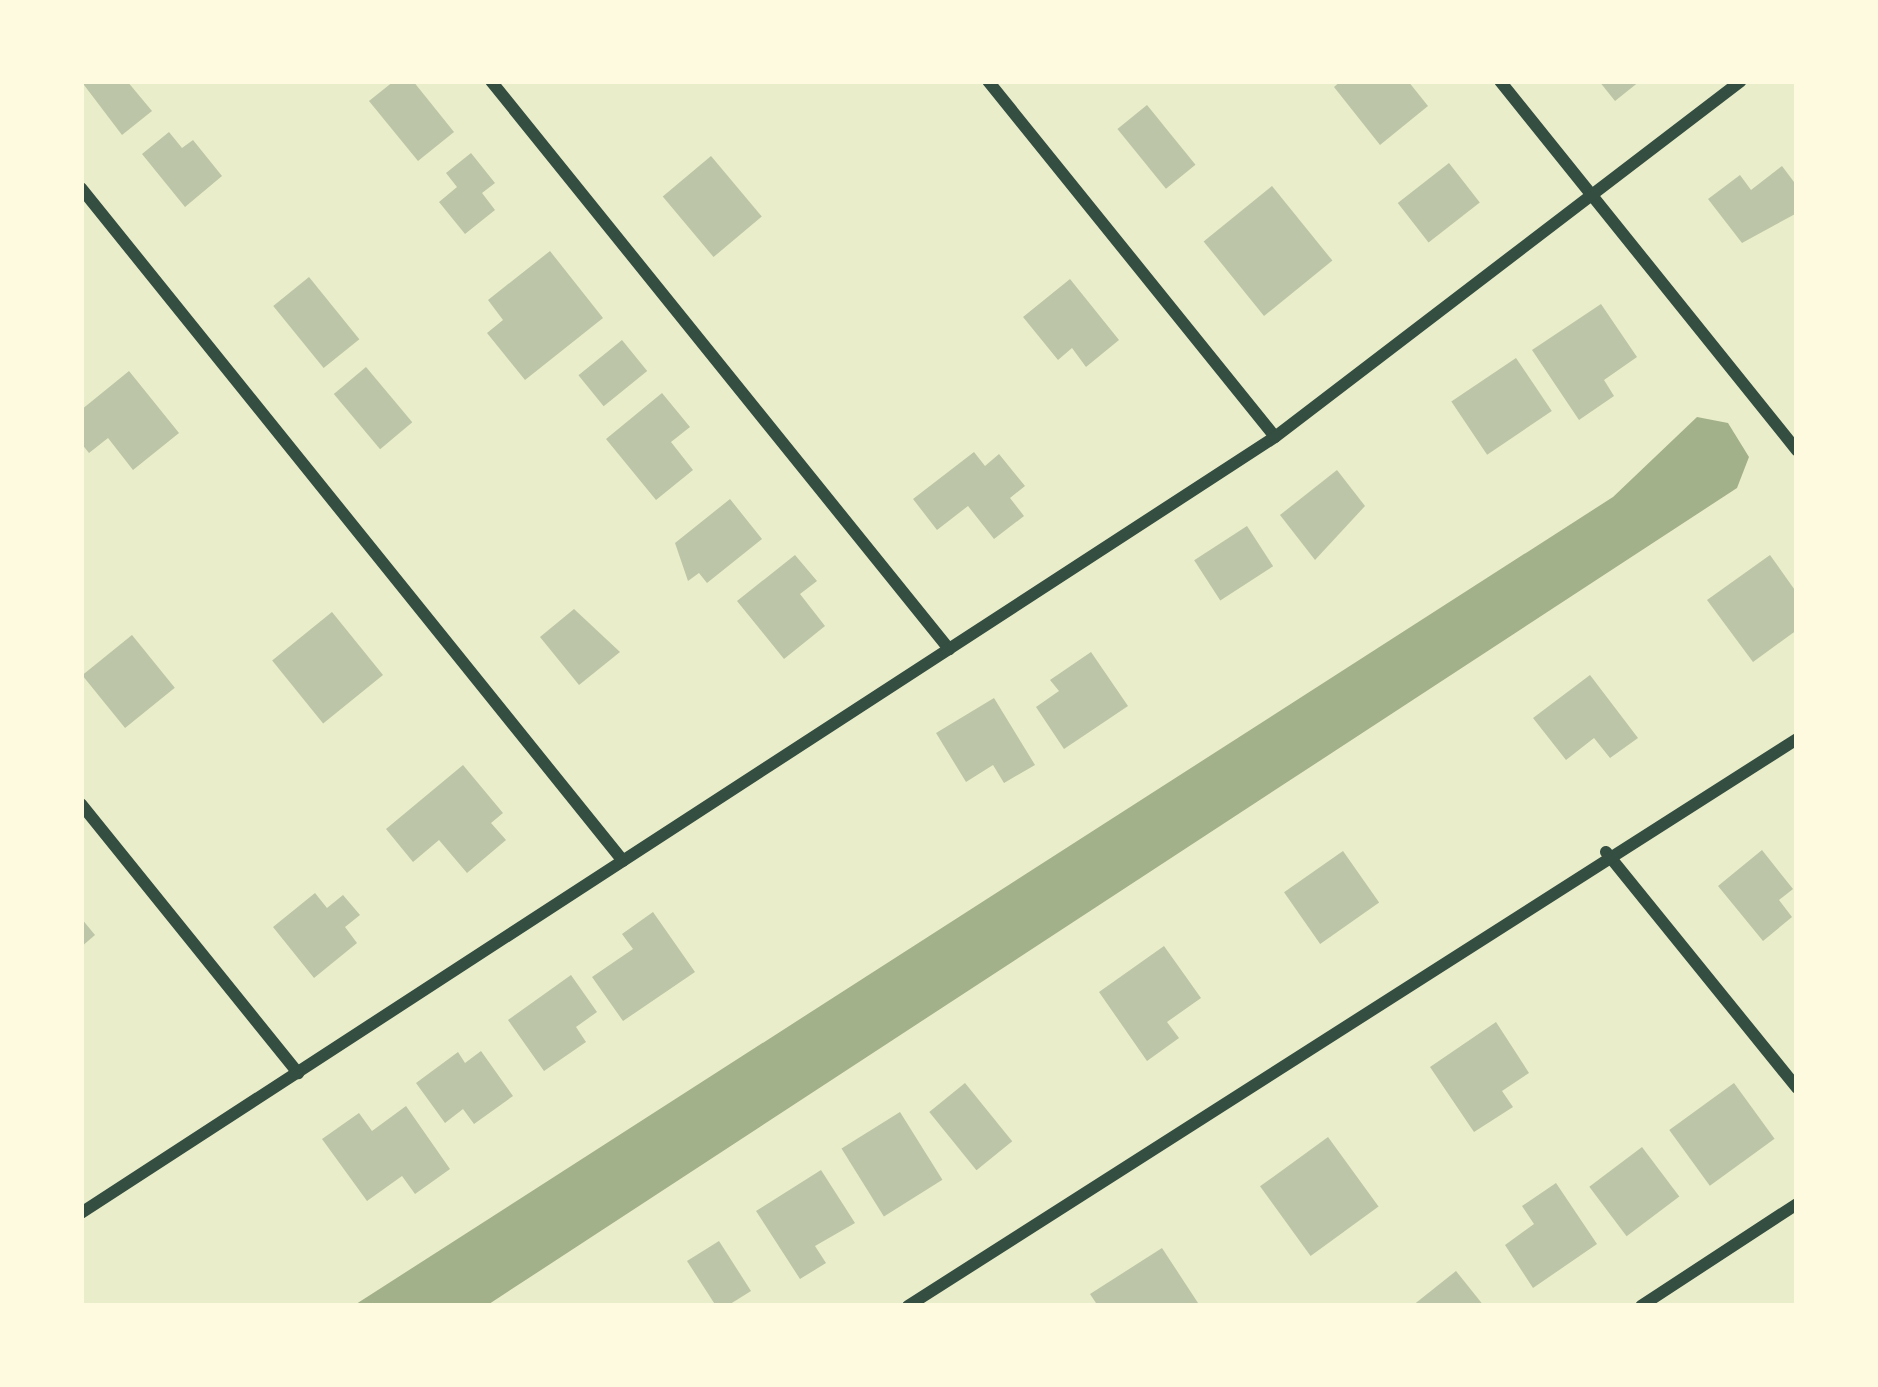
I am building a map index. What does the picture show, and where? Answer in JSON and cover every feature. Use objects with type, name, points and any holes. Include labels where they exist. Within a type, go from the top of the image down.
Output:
[{"type":"street","points":[[491,81],[949,649]]},
{"type":"street","points":[[988,81],[1275,437]]},
{"type":"street","points":[[1500,81],[1797,451]]},
{"type":"street","points":[[81,1214],[1275,437],[1595,199],[1741,81]]},
{"type":"street","points":[[81,188],[623,861]]},
{"type":"street","points":[[908,1306],[1606,852],[1797,739]]},
{"type":"street","points":[[81,804],[298,1073]]},
{"type":"street","points":[[1606,852],[1797,1088]]},
{"type":"street","points":[[1641,1306],[1797,1204]]},
{"type":"shaded area","points":[[1697,417],[1728,423],[1749,457],[1737,488],[486,1306],[353,1306],[1613,497]]},
{"type":"building","points":[[81,81],[127,81],[152,111],[122,135]]},
{"type":"building","points":[[394,81],[413,81],[454,132],[418,161],[369,101]]},
{"type":"building","points":[[1341,81],[1408,81],[1428,106],[1380,145],[1334,87]]},
{"type":"building","points":[[1599,81],[1640,81],[1615,101]]},
{"type":"building","points":[[1147,105],[1195,165],[1166,189],[1117,129]]},
{"type":"building","points":[[169,132],[182,148],[193,140],[222,176],[185,207],[142,154]]},
{"type":"building","points":[[471,153],[495,183],[482,193],[495,210],[465,234],[439,202],[457,187],[446,173]]},
{"type":"building","points":[[711,156],[762,217],[714,257],[663,196]]},
{"type":"building","points":[[1449,163],[1480,202],[1429,242],[1398,203]]},
{"type":"building","points":[[1782,166],[1797,186],[1797,213],[1742,243],[1708,199],[1740,175],[1751,190]]},
{"type":"building","points":[[1272,186],[1332,261],[1264,316],[1204,241]]},
{"type":"building","points":[[550,251],[603,318],[525,380],[487,333],[503,320],[488,300]]},
{"type":"building","points":[[309,277],[359,339],[324,368],[273,306]]},
{"type":"building","points":[[1070,279],[1119,340],[1086,367],[1072,348],[1058,360],[1023,317]]},
{"type":"building","points":[[1601,304],[1637,357],[1604,380],[1614,396],[1579,420],[1532,350]]},
{"type":"building","points":[[622,340],[647,371],[604,406],[578,375]]},
{"type":"building","points":[[1516,358],[1552,411],[1487,455],[1451,402]]},
{"type":"building","points":[[366,367],[412,422],[380,449],[334,394]]},
{"type":"building","points":[[129,371],[179,433],[133,470],[108,438],[89,453],[81,443],[81,410]]},
{"type":"building","points":[[662,393],[690,427],[671,442],[693,470],[656,500],[606,439]]},
{"type":"building","points":[[974,452],[985,466],[999,454],[1025,486],[1010,498],[1024,516],[994,539],[968,506],[937,530],[913,499]]},
{"type":"building","points":[[1337,470],[1365,506],[1315,560],[1280,515]]},
{"type":"building","points":[[730,499],[762,539],[707,583],[699,573],[688,581],[675,543]]},
{"type":"building","points":[[1247,526],[1273,566],[1220,601],[1194,560]]},
{"type":"building","points":[[795,555],[817,581],[800,594],[825,626],[784,659],[737,601]]},
{"type":"building","points":[[1770,555],[1797,593],[1797,630],[1753,662],[1707,600]]},
{"type":"building","points":[[574,609],[620,652],[579,685],[540,637]]},
{"type":"building","points":[[332,612],[383,675],[323,723],[272,660]]},
{"type":"building","points":[[132,635],[175,688],[125,728],[82,675]]},
{"type":"building","points":[[1091,652],[1128,706],[1064,749],[1036,707],[1059,691],[1050,680]]},
{"type":"building","points":[[1590,675],[1638,738],[1610,758],[1594,738],[1566,760],[1533,718]]},
{"type":"building","points":[[994,698],[1035,765],[1004,783],[993,765],[966,782],[936,733]]},
{"type":"building","points":[[463,765],[503,813],[491,823],[506,840],[467,873],[439,840],[413,862],[386,829]]},
{"type":"building","points":[[1762,850],[1793,889],[1779,900],[1792,917],[1763,941],[1718,886]]},
{"type":"building","points":[[1343,851],[1379,903],[1320,944],[1284,892]]},
{"type":"building","points":[[315,893],[327,908],[343,895],[360,915],[345,927],[357,943],[314,978],[273,927]]},
{"type":"building","points":[[653,912],[695,972],[623,1021],[592,977],[633,949],[622,934]]},
{"type":"building","points":[[81,918],[95,935],[81,947]]},
{"type":"building","points":[[1164,946],[1201,998],[1167,1022],[1179,1038],[1147,1061],[1099,992]]},
{"type":"building","points":[[571,975],[597,1012],[576,1027],[586,1042],[544,1071],[508,1020]]},
{"type":"building","points":[[1496,1022],[1529,1073],[1502,1091],[1513,1107],[1474,1132],[1430,1067]]},
{"type":"building","points":[[481,1051],[513,1096],[474,1124],[463,1109],[445,1123],[416,1083],[458,1052],[465,1063]]},
{"type":"building","points":[[965,1083],[1012,1141],[976,1170],[929,1112]]},
{"type":"building","points":[[1734,1083],[1775,1139],[1710,1186],[1669,1130]]},
{"type":"building","points":[[406,1106],[450,1169],[415,1194],[402,1176],[367,1201],[322,1139],[359,1113],[372,1131]]},
{"type":"building","points":[[900,1112],[942,1180],[884,1216],[841,1149]]},
{"type":"building","points":[[1328,1137],[1379,1207],[1311,1256],[1260,1186]]},
{"type":"building","points":[[1642,1147],[1679,1197],[1627,1236],[1589,1187]]},
{"type":"building","points":[[821,1170],[855,1223],[815,1246],[826,1263],[800,1279],[756,1211]]},
{"type":"building","points":[[1556,1183],[1597,1244],[1533,1288],[1505,1245],[1534,1224],[1522,1206]]},
{"type":"building","points":[[719,1241],[751,1291],[727,1306],[716,1306],[687,1261]]},
{"type":"building","points":[[1162,1248],[1200,1306],[1098,1306],[1090,1294]]},
{"type":"building","points":[[1456,1271],[1484,1306],[1412,1306]]}]
